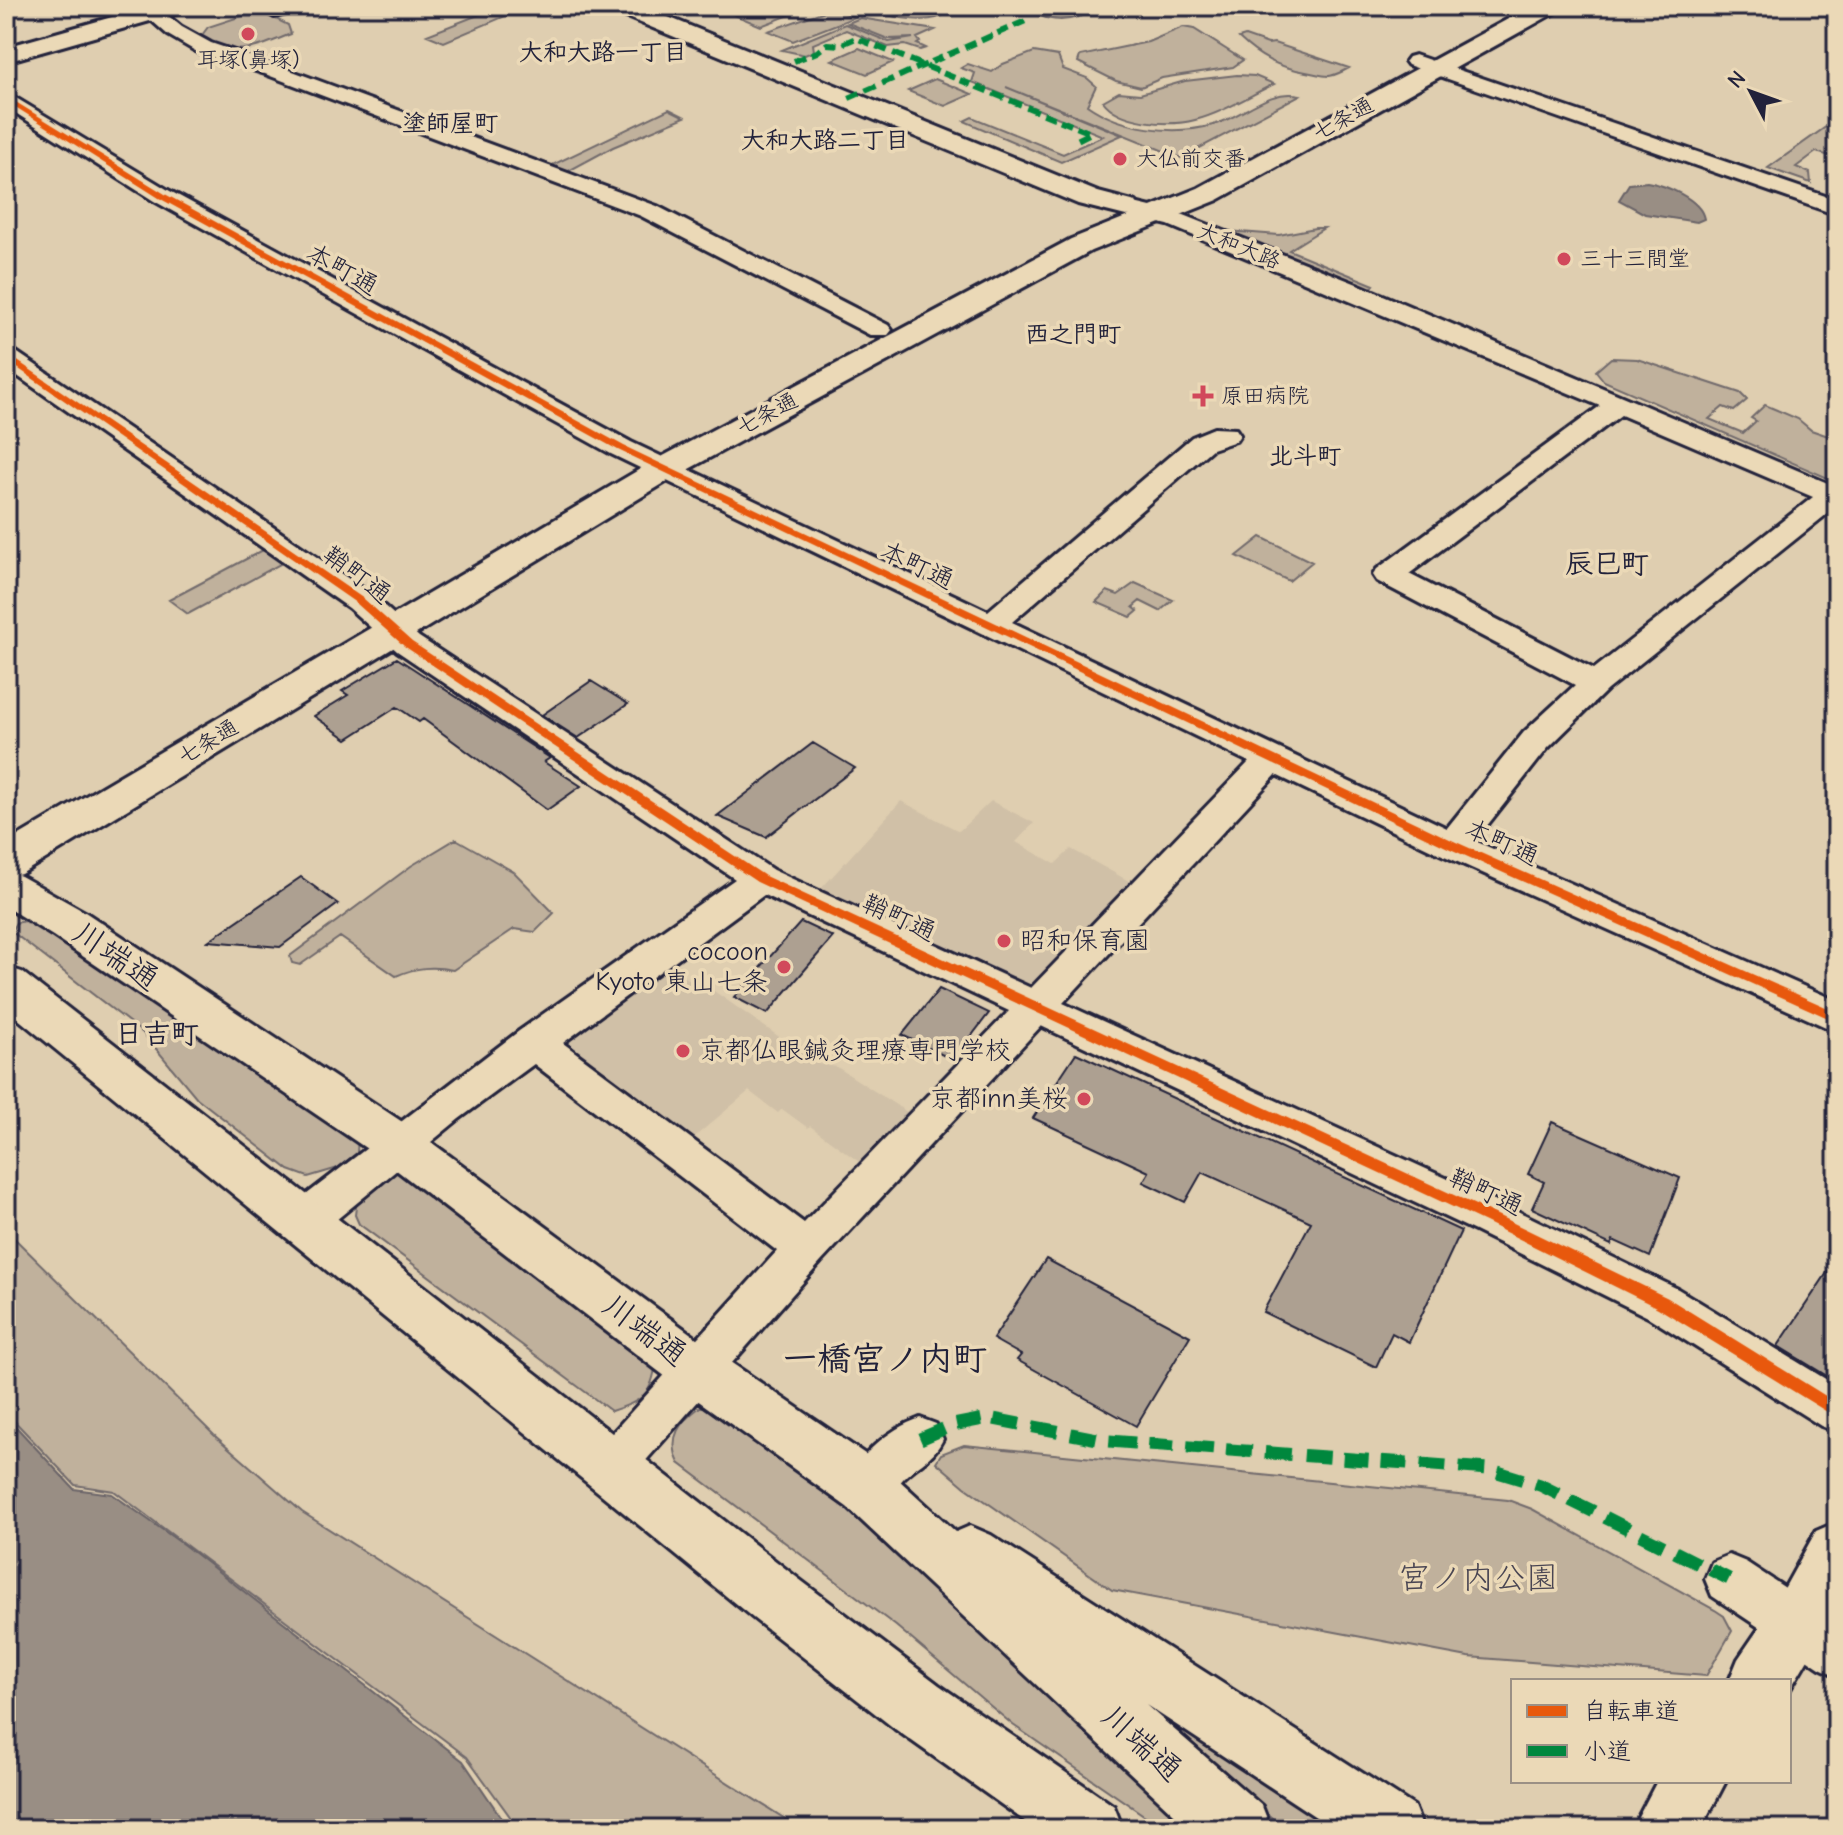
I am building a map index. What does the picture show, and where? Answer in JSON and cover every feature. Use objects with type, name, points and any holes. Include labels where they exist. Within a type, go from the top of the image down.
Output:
[{"type":"street","points":[[6,43],[144,8],[177,6]]},
{"type":"street","points":[[265,6],[274,11],[296,6]]},
{"type":"street","name":"七条通","points":[[6,831],[383,622],[879,330],[1067,232],[1208,194],[1425,65],[1516,6]]},
{"type":"street","name":"七条通","points":[[1425,65],[1550,6]]},
{"type":"street","points":[[6,55],[144,8]]},
{"type":"street","points":[[144,8],[192,44],[211,53],[272,70],[649,211],[879,330]]},
{"type":"street","name":"大和大路","points":[[623,8],[1088,198],[1176,220],[1353,291],[1835,496]]},
{"type":"street","points":[[1425,65],[1837,208]]},
{"type":"street","name":"本町通","points":[[6,98],[162,196],[651,463],[1452,845],[1837,1017]]},
{"type":"street","name":"七条通","points":[[651,463],[1141,212]]},
{"type":"street","name":"鞘町通","points":[[6,356],[383,622],[408,644],[761,879],[1490,1218],[1663,1303],[1837,1411]]},
{"type":"street","points":[[1596,683],[1388,575],[1619,404]]},
{"type":"street","points":[[990,625],[1202,443],[1214,436],[1226,435]]},
{"type":"street","points":[[1452,845],[1536,740],[1596,683],[1835,496]]},
{"type":"street","name":"七条通","points":[[6,863],[383,622]]},
{"type":"street","points":[[610,1468],[806,1249],[1271,759]]},
{"type":"street","points":[[304,1221],[533,1042],[761,879]]},
{"type":"street","name":"川端通","points":[[6,887],[69,924],[399,1145],[698,1370],[867,1488],[1165,1765],[1239,1829]]},
{"type":"street","points":[[6,984],[610,1468],[917,1707],[1091,1829]]},
{"type":"street","points":[[533,1042],[806,1249]]},
{"type":"street","points":[[920,1439],[891,1460],[867,1488],[1391,1829]]},
{"type":"street","points":[[1763,1679],[1817,1638],[1837,1551]]},
{"type":"street","points":[[1729,1579],[1817,1638]]},
{"type":"street","points":[[1664,1829],[1693,1783]]},
{"type":"shaded area","points":[[1029,6],[1092,6],[1092,9],[1078,17],[1059,20],[1041,16]]},
{"type":"shaded area","points":[[1647,182],[1689,199],[1704,219],[1697,222],[1645,214],[1619,200],[1629,184]]},
{"type":"shaded area","name":"昭和保育園","points":[[901,801],[959,831],[991,801],[1034,823],[1016,842],[1055,864],[1071,849],[1136,885],[1033,991],[820,890]]},
{"type":"shaded area","name":"京都仏眼鍼灸理療専門学校","points":[[655,964],[711,989],[818,1064],[837,1067],[913,1116],[862,1164],[810,1126],[808,1128],[782,1109],[778,1113],[749,1091],[685,1145],[550,1039]]},
{"type":"shaded area","points":[[6,1416],[74,1489],[112,1494],[184,1545],[463,1761],[509,1829],[6,1829]]},
{"type":"green space","points":[[501,6],[529,6],[444,42],[427,35]]},
{"type":"green space","points":[[713,6],[813,6],[761,26]]},
{"type":"green space","points":[[889,6],[947,6],[947,12],[923,20],[876,11]]},
{"type":"green space","points":[[833,8],[855,17],[793,41],[768,31]]},
{"type":"green space","points":[[245,15],[268,15],[288,25],[291,34],[266,44],[236,50],[199,39],[208,27]]},
{"type":"green space","points":[[860,18],[935,30],[917,38],[920,42],[917,44],[926,48],[920,50],[905,45],[888,47],[846,30],[813,44],[814,51],[805,55],[782,50],[845,24],[889,42],[913,38],[888,39],[848,23]]},
{"type":"green space","points":[[1183,27],[1194,29],[1243,60],[1233,67],[1162,78],[1141,87],[1116,81],[1078,62],[1080,56],[1148,42]]},
{"type":"green space","points":[[1245,36],[1349,68],[1328,76],[1287,67],[1254,51],[1239,38]]},
{"type":"green space","points":[[859,48],[893,62],[867,74],[832,60]]},
{"type":"green space","points":[[1034,52],[1058,56],[1063,69],[1087,78],[1096,86],[1087,105],[1115,120],[1148,128],[1181,130],[1213,125],[1266,99],[1300,95],[1181,158],[1006,87],[1122,135],[1061,162],[964,121],[972,117],[1063,154],[1103,136],[972,82],[975,73],[961,68],[968,64],[992,72],[1003,64]]},
{"type":"green space","points":[[1255,76],[1274,84],[1215,113],[1184,122],[1159,123],[1132,119],[1103,101],[1119,92],[1140,94],[1185,81]]},
{"type":"green space","points":[[935,79],[972,94],[945,106],[908,91]]},
{"type":"green space","points":[[669,109],[685,117],[613,147],[565,173],[548,167]]},
{"type":"green space","points":[[1837,119],[1837,158],[1816,152],[1796,167],[1810,173],[1811,183],[1768,168]]},
{"type":"green space","points":[[1324,228],[1289,250],[1374,285],[1369,291],[1227,231],[1279,235]]},
{"type":"green space","points":[[1611,358],[1637,359],[1740,393],[1747,400],[1734,411],[1723,407],[1709,419],[1743,433],[1756,421],[1751,418],[1765,405],[1798,419],[1811,430],[1837,439],[1837,482],[1604,381],[1596,371]]},
{"type":"green space","points":[[1261,537],[1312,562],[1289,581],[1237,556]]},
{"type":"green space","points":[[265,549],[284,562],[188,614],[169,600]]},
{"type":"green space","points":[[1135,583],[1173,600],[1160,611],[1140,601],[1133,607],[1138,611],[1131,617],[1096,602],[1107,591],[1118,595]]},
{"type":"green space","points":[[456,839],[514,872],[554,913],[535,932],[514,929],[453,970],[424,968],[396,976],[340,937],[300,965],[292,963],[290,956],[411,866]]},
{"type":"green space","points":[[29,920],[358,1136],[357,1153],[338,1168],[308,1177],[289,1170],[197,1098],[143,1033],[11,931],[16,923]]},
{"type":"green space","points":[[392,1172],[407,1174],[656,1362],[652,1383],[644,1396],[611,1411],[359,1224],[355,1215],[357,1199]]},
{"type":"green space","points":[[6,1230],[214,1435],[302,1512],[801,1829],[519,1829],[467,1757],[114,1491],[75,1485],[6,1412],[6,1348],[12,1328],[6,1307]]},
{"type":"green space","points":[[700,1407],[717,1407],[877,1525],[1201,1829],[1164,1829],[1013,1725],[896,1626],[679,1463],[675,1438],[681,1424]]},
{"type":"green space","name":"宮ノ内公園","points":[[964,1445],[1508,1500],[1532,1509],[1715,1610],[1724,1616],[1732,1631],[1706,1676],[1468,1657],[1112,1590],[965,1487],[936,1462],[941,1454]]},
{"type":"green space","points":[[1108,1679],[1352,1829],[1285,1829]]},
{"type":"building","points":[[397,658],[550,758],[544,762],[581,786],[547,810],[423,719],[419,722],[397,707],[347,739],[314,716],[348,695],[342,691]]},
{"type":"building","points":[[591,681],[628,704],[578,738],[542,715]]},
{"type":"building","points":[[813,743],[855,768],[766,837],[717,816]]},
{"type":"building","points":[[301,877],[338,904],[280,947],[208,941]]},
{"type":"building","name":"cocoon Kyoto 東山七条","points":[[801,922],[833,937],[767,1014],[734,997]]},
{"type":"building","points":[[939,989],[989,1013],[953,1060],[902,1035]]},
{"type":"building","points":[[1076,1053],[1461,1231],[1409,1342],[1392,1333],[1376,1367],[1263,1312],[1311,1222],[1202,1172],[1185,1202],[1143,1182],[1149,1172],[1033,1118]]},
{"type":"building","points":[[1552,1122],[1680,1178],[1650,1257],[1613,1240],[1611,1245],[1532,1208],[1544,1182],[1528,1174]]},
{"type":"building","points":[[1837,1258],[1837,1382],[1778,1346]]},
{"type":"building","points":[[1046,1259],[1190,1336],[1136,1426],[1017,1360],[1021,1355],[993,1339]]},
{"type":"marked path","points":[[849,98],[1030,19]]},
{"type":"marked path","points":[[794,61],[817,52],[827,44],[840,45],[856,38],[1091,133],[1077,140]]},
{"type":"marked path","points":[[920,1439],[953,1425],[988,1418],[1108,1441],[1488,1469],[1540,1485],[1729,1579]]},
{"type":"cycle path","points":[[6,98],[162,196],[621,448],[1452,845],[1837,1017]]},
{"type":"cycle path","points":[[6,356],[360,601],[408,644],[761,879],[1490,1218],[1663,1303],[1837,1411]]},
{"type":"place","name":"耳塚(鼻塚)","points":[[248,34]]},
{"type":"place","name":"大仏前交番","points":[[1120,159]]},
{"type":"place","name":"三十三間堂","points":[[1564,259]]},
{"type":"place","name":"原田病院","points":[[1203,396]]},
{"type":"place","name":"昭和保育園","points":[[1004,941]]},
{"type":"place","name":"cocoon Kyoto 東山七条","points":[[784,967]]},
{"type":"place","name":"京都仏眼鍼灸理療専門学校","points":[[683,1051]]},
{"type":"place","name":"京都inn美桜","points":[[1084,1099]]},
{"type":"district","name":"大和大路一丁目","points":[[603,52]]},
{"type":"district","name":"塗師屋町","points":[[450,123]]},
{"type":"district","name":"大和大路二丁目","points":[[825,140]]},
{"type":"district","name":"西之門町","points":[[1073,334]]},
{"type":"district","name":"北斗町","points":[[1305,456]]},
{"type":"district","name":"辰巳町","points":[[1607,564]]},
{"type":"district","name":"日吉町","points":[[157,1034]]},
{"type":"district","name":"一橋宮ノ内町","points":[[885,1359]]}]
